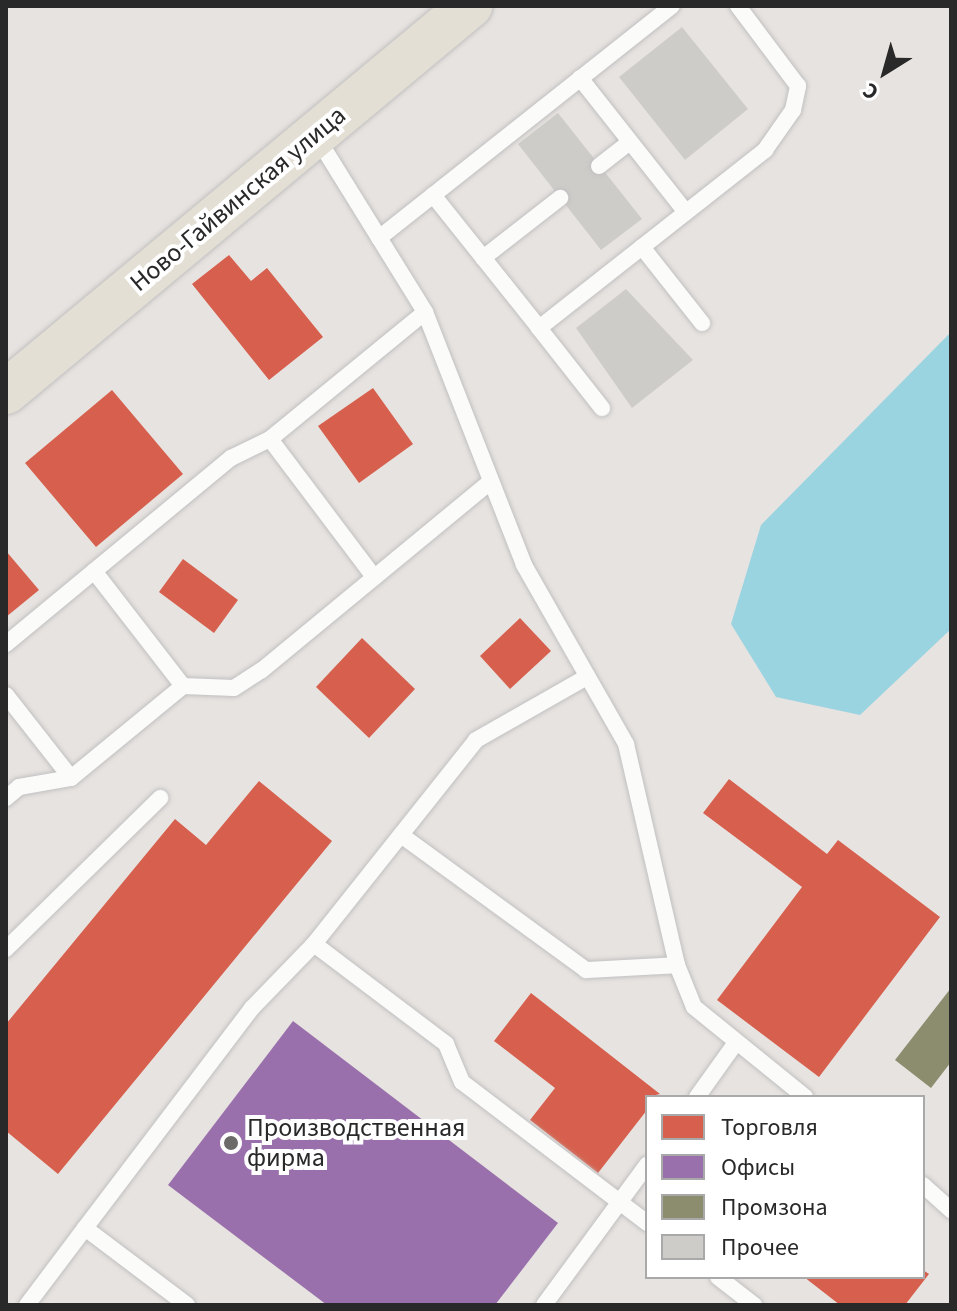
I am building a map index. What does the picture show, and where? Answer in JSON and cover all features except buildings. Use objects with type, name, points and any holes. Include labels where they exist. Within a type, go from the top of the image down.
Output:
[{"type":"main road","name":"Ново-Гайвинская улица","points":[[6,392],[470,6]]},
{"type":"lane","points":[[379,238],[672,6]]},
{"type":"lane","points":[[539,328],[765,150],[799,100],[791,73],[738,6]]},
{"type":"lane","points":[[580,78],[686,212]]},
{"type":"lane","points":[[315,135],[425,312],[462,394],[488,484],[587,677],[626,744],[677,965],[694,1007],[735,1044],[802,1095]]},
{"type":"lane","points":[[599,166],[630,142]]},
{"type":"lane","points":[[433,195],[602,408]]},
{"type":"lane","points":[[483,258],[560,198]]},
{"type":"lane","points":[[642,247],[702,323]]},
{"type":"lane","points":[[6,644],[231,458],[270,439],[425,312]]},
{"type":"lane","points":[[270,439],[374,577]]},
{"type":"lane","points":[[6,798],[19,787],[71,778],[183,686],[234,688],[488,484]]},
{"type":"lane","points":[[94,571],[183,686]]},
{"type":"lane","points":[[27,1305],[252,1008],[314,944],[476,740],[587,677]]},
{"type":"lane","points":[[6,695],[71,778]]},
{"type":"lane","points":[[6,949],[160,798]]},
{"type":"lane","points":[[401,835],[586,970],[677,965]]},
{"type":"lane","points":[[314,944],[446,1044],[462,1082],[645,1221]]},
{"type":"lane","points":[[698,1095],[735,1044]]},
{"type":"lane","points":[[544,1305],[645,1168]]},
{"type":"lane","points":[[925,1187],[951,1210]]},
{"type":"lane","points":[[85,1228],[187,1305]]},
{"type":"lane","points":[[721,1279],[754,1305]]},
{"type":"water","points":[[951,332],[951,629],[860,715],[776,697],[731,624],[761,525]]},
{"type":"place","name":"Производственная фирма","points":[[231,1143]]}]
